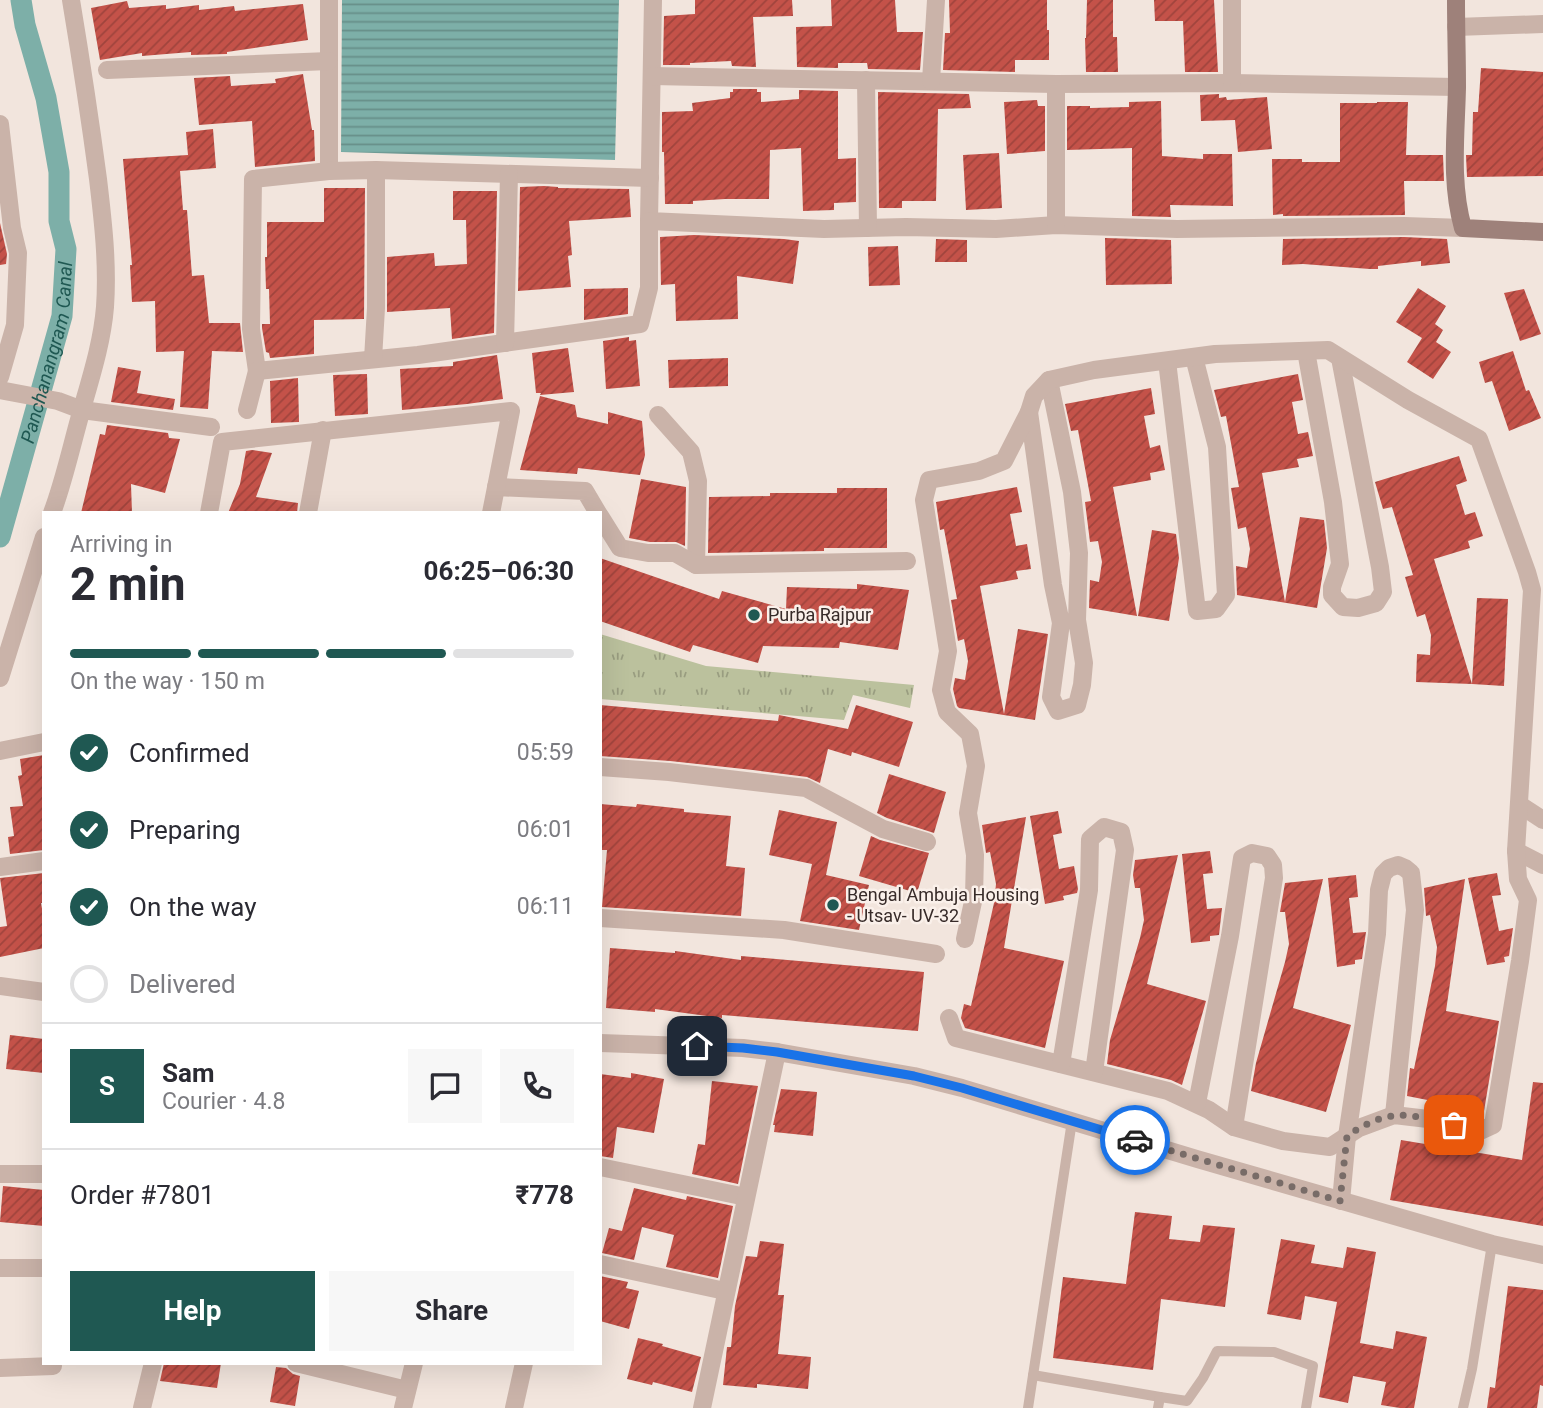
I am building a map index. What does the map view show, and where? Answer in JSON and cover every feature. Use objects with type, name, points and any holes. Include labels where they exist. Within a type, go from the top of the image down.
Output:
[{"type":"main road","points":[[1456,0],[1454,173],[1463,228],[1543,232]]},
{"type":"street","points":[[53,511],[64,480],[95,366],[105,308],[106,260],[89,103],[71,0]]},
{"type":"street","points":[[329,0],[329,171]]},
{"type":"street","points":[[257,371],[418,355],[640,324],[649,288],[653,0]]},
{"type":"street","points":[[931,81],[936,0]]},
{"type":"street","points":[[1232,0],[1232,83]]},
{"type":"street","points":[[1456,27],[1543,24]]},
{"type":"street","points":[[107,70],[329,61]]},
{"type":"street","points":[[652,76],[1056,84],[1457,86]]},
{"type":"street","points":[[866,80],[868,228]]},
{"type":"street","points":[[1056,84],[1056,225]]},
{"type":"street","points":[[0,124],[6,228],[18,253],[15,325],[0,377]]},
{"type":"street","points":[[247,410],[257,371],[251,329],[253,179],[329,171],[376,170],[650,178]]},
{"type":"street","points":[[373,359],[376,308],[376,170]]},
{"type":"street","points":[[505,342],[509,174]]},
{"type":"street","points":[[649,220],[824,229],[996,229],[1056,225],[1177,229],[1405,226],[1463,228]]},
{"type":"street","points":[[949,1018],[956,1038],[1168,1091],[1196,1103],[1234,1126],[1283,1141],[1330,1147],[1370,1122],[1394,1115],[1428,1119],[1480,1131],[1493,1125],[1528,900],[1518,879],[1516,851],[1532,590],[1479,439],[1408,400],[1328,350],[1215,354],[1094,370],[1049,380],[1034,396],[1029,412],[1004,461],[979,471],[929,480],[924,500],[948,651],[941,690],[947,712],[970,734],[976,766],[968,814],[975,855],[974,897],[965,939]]},
{"type":"street","points":[[1306,351],[1333,502],[1340,564],[1332,595],[1343,607],[1359,608],[1376,603],[1383,592],[1340,358]]},
{"type":"street","points":[[1167,361],[1197,611],[1216,609],[1226,595],[1217,447],[1194,357]]},
{"type":"street","points":[[1029,412],[1049,558],[1061,622],[1051,697],[1058,711],[1077,705],[1084,663],[1077,620],[1079,553],[1072,492],[1049,380]]},
{"type":"street","points":[[0,390],[58,401],[82,410],[211,427]]},
{"type":"street","points":[[209,511],[222,442],[511,411],[491,511]]},
{"type":"street","points":[[658,415],[691,452],[698,481],[696,565]]},
{"type":"street","points":[[308,511],[324,430]]},
{"type":"street","points":[[496,487],[584,491],[597,511]]},
{"type":"street","points":[[602,519],[620,548],[648,553],[675,553],[696,565],[907,561]]},
{"type":"street","points":[[0,678],[40,562]]},
{"type":"street","points":[[0,751],[42,742]]},
{"type":"street","points":[[602,767],[806,788],[883,829],[927,842]]},
{"type":"street","points":[[1520,804],[1543,820]]},
{"type":"street","points":[[1061,1064],[1089,890],[1090,839],[1104,827],[1121,832],[1125,850],[1094,1072]]},
{"type":"street","points":[[1516,851],[1543,865]]},
{"type":"street","points":[[1196,1103],[1230,936],[1242,858],[1252,853],[1267,856],[1273,865],[1274,878],[1234,1126]]},
{"type":"street","points":[[0,867],[42,861]]},
{"type":"street","points":[[1340,1201],[1377,934],[1378,890],[1383,874],[1398,865],[1411,873],[1415,910],[1394,1115]]},
{"type":"street","points":[[602,918],[784,930],[936,954]]},
{"type":"street","points":[[0,986],[42,992]]},
{"type":"street","points":[[602,1043],[743,1048],[914,1076],[1340,1201],[1492,1244],[1543,1255]]},
{"type":"street","points":[[702,1408],[777,1052]]},
{"type":"street","points":[[602,1167],[746,1196]]},
{"type":"street","points":[[0,1174],[42,1174]]},
{"type":"street","points":[[602,1264],[725,1291]]},
{"type":"street","points":[[0,1268],[42,1268]]},
{"type":"street","points":[[142,1408],[153,1365]]},
{"type":"street","points":[[302,1365],[405,1399],[414,1365]]},
{"type":"street","points":[[514,1408],[524,1365]]},
{"type":"street","points":[[0,1368],[53,1366]]},
{"type":"lane","points":[[1028,1408],[1072,1121]]},
{"type":"lane","points":[[1464,1408],[1492,1244]]},
{"type":"lane","points":[[1032,1375],[1159,1402],[1187,1401],[1217,1351],[1274,1352],[1313,1366],[1306,1408]]},
{"type":"green space","points":[[602,635],[706,666],[914,685],[910,708],[853,695],[844,720],[602,699]]},
{"type":"water","points":[[342,0],[619,0],[615,160],[341,152]]},
{"type":"building","points":[[695,0],[792,0],[793,16],[753,17],[756,67],[732,66],[731,61],[663,65],[664,16],[695,14]]},
{"type":"building","points":[[831,0],[895,0],[897,32],[923,32],[920,70],[868,69],[867,63],[838,63],[838,68],[797,67],[796,27],[832,26]]},
{"type":"building","points":[[949,0],[1047,0],[1049,60],[1015,60],[1015,72],[943,70],[945,33],[950,33]]},
{"type":"building","points":[[1087,0],[1113,0],[1113,37],[1117,37],[1118,72],[1086,72]]},
{"type":"building","points":[[1154,0],[1214,0],[1218,72],[1185,72],[1183,21],[1155,21]]},
{"type":"building","points":[[127,1],[129,8],[166,5],[166,9],[199,5],[199,10],[234,6],[235,11],[303,4],[308,40],[227,54],[191,55],[191,52],[142,56],[142,53],[100,60],[91,8]]},
{"type":"building","points":[[1481,68],[1543,72],[1543,176],[1467,177],[1466,155],[1472,155],[1473,112],[1478,112]]},
{"type":"building","points":[[303,74],[314,130],[315,161],[255,167],[252,121],[199,125],[194,78],[230,76],[231,86],[276,83],[275,79]]},
{"type":"building","points":[[733,89],[757,89],[757,92],[761,92],[761,102],[799,99],[799,90],[838,91],[838,159],[856,158],[856,202],[834,203],[834,210],[803,211],[801,148],[770,150],[769,199],[725,199],[693,201],[693,204],[665,204],[662,112],[693,111],[692,103],[730,98]]},
{"type":"building","points":[[878,92],[969,94],[971,108],[938,109],[936,201],[902,201],[902,208],[879,208]]},
{"type":"building","points":[[1219,94],[1219,98],[1226,97],[1227,100],[1267,97],[1272,149],[1238,152],[1235,120],[1201,121],[1200,95]]},
{"type":"building","points":[[1037,100],[1038,106],[1045,106],[1045,151],[1007,154],[1004,102]]},
{"type":"building","points":[[1161,101],[1162,156],[1203,159],[1203,154],[1232,154],[1233,206],[1170,205],[1171,217],[1132,216],[1132,148],[1067,150],[1067,106],[1129,107],[1129,102]]},
{"type":"building","points":[[1408,102],[1406,155],[1443,155],[1444,181],[1404,181],[1405,215],[1273,215],[1272,159],[1340,162],[1340,103]]},
{"type":"building","points":[[213,129],[216,168],[180,171],[183,210],[187,210],[192,276],[204,275],[209,323],[240,323],[243,352],[212,351],[208,409],[180,407],[184,351],[156,352],[155,301],[132,302],[132,265],[123,159],[188,155],[186,132]]},
{"type":"building","points":[[999,153],[1002,208],[966,210],[963,155]]},
{"type":"building","points":[[520,187],[629,189],[631,217],[569,221],[571,287],[518,291]]},
{"type":"building","points":[[324,188],[365,188],[364,319],[314,320],[314,354],[270,358],[266,352],[262,328],[262,324],[270,324],[265,257],[267,222],[324,222]]},
{"type":"building","points":[[453,191],[497,191],[494,333],[452,339],[450,308],[387,312],[387,257],[434,253],[435,266],[467,264],[466,220],[453,220]]},
{"type":"building","points":[[0,223],[7,254],[6,264],[0,265]]},
{"type":"building","points":[[694,235],[799,241],[793,284],[737,276],[738,319],[676,321],[675,284],[661,285],[660,237]]},
{"type":"building","points":[[1105,238],[1171,240],[1172,284],[1106,285]]},
{"type":"building","points":[[936,239],[967,240],[967,262],[935,262]]},
{"type":"building","points":[[1283,239],[1447,239],[1450,263],[1421,266],[1421,261],[1378,266],[1378,269],[1282,265]]},
{"type":"building","points":[[898,246],[900,285],[869,286],[868,247]]},
{"type":"building","points":[[628,288],[628,314],[584,320],[584,289]]},
{"type":"building","points":[[1418,288],[1446,306],[1435,324],[1443,330],[1436,342],[1451,352],[1433,379],[1407,362],[1422,338],[1396,322]]},
{"type":"building","points":[[1524,289],[1541,334],[1520,341],[1504,293]]},
{"type":"building","points":[[629,337],[629,341],[636,340],[640,386],[606,389],[603,341]]},
{"type":"building","points":[[568,348],[574,392],[540,395],[541,393],[536,393],[532,353]]},
{"type":"building","points":[[1513,351],[1526,391],[1529,390],[1541,418],[1509,431],[1492,381],[1485,383],[1479,362]]},
{"type":"building","points":[[497,355],[503,399],[402,410],[400,369],[453,366],[453,362]]},
{"type":"building","points":[[728,358],[728,386],[669,388],[668,360]]},
{"type":"building","points":[[118,367],[141,371],[137,393],[175,399],[173,410],[111,402]]},
{"type":"building","points":[[367,374],[368,414],[335,416],[333,375]]},
{"type":"building","points":[[1298,374],[1303,400],[1292,402],[1298,434],[1308,432],[1313,456],[1297,459],[1299,467],[1262,473],[1285,602],[1300,517],[1324,520],[1327,548],[1317,608],[1237,595],[1236,566],[1247,568],[1250,549],[1246,527],[1238,529],[1231,488],[1239,487],[1226,416],[1221,417],[1214,390]]},
{"type":"building","points":[[298,378],[299,422],[271,423],[270,381]]},
{"type":"building","points":[[1151,388],[1155,414],[1144,416],[1150,448],[1160,445],[1165,470],[1150,473],[1151,480],[1113,487],[1137,616],[1089,608],[1090,580],[1099,582],[1102,562],[1098,541],[1090,542],[1085,502],[1091,501],[1078,430],[1071,431],[1065,404]]},
{"type":"building","points":[[540,396],[575,405],[577,417],[608,424],[608,412],[642,421],[645,455],[640,475],[578,468],[577,474],[520,470]]},
{"type":"building","points":[[107,425],[168,433],[169,438],[180,439],[165,493],[131,484],[132,511],[81,511],[100,434],[105,435]]},
{"type":"building","points":[[246,451],[272,453],[256,497],[298,503],[297,511],[229,511],[240,484]]},
{"type":"building","points":[[1459,456],[1467,481],[1456,485],[1465,515],[1475,512],[1483,536],[1468,541],[1470,548],[1434,559],[1472,684],[1416,682],[1417,654],[1430,655],[1431,635],[1425,614],[1417,617],[1405,577],[1413,575],[1392,507],[1383,509],[1375,482]]},
{"type":"building","points":[[641,479],[686,487],[685,546],[676,542],[650,542],[629,538]]},
{"type":"building","points":[[1017,487],[1022,512],[1010,514],[1016,546],[1027,544],[1031,569],[1016,571],[1018,579],[980,586],[1004,714],[1018,629],[1048,634],[1035,720],[957,706],[953,689],[955,678],[965,680],[968,661],[964,639],[958,641],[951,600],[957,599],[944,529],[940,530],[936,502]]},
{"type":"building","points":[[837,488],[887,488],[887,548],[708,553],[709,497],[837,493]]},
{"type":"building","points":[[1152,530],[1176,534],[1179,558],[1169,621],[1138,616]]},
{"type":"building","points":[[602,559],[719,599],[722,591],[786,609],[787,587],[857,589],[857,584],[909,590],[898,650],[840,642],[839,648],[763,646],[758,663],[693,645],[690,652],[602,622]]},
{"type":"building","points":[[1477,598],[1508,599],[1504,686],[1472,684]]},
{"type":"building","points":[[602,705],[778,721],[779,715],[848,729],[856,705],[913,722],[899,767],[852,752],[851,756],[828,749],[820,783],[807,777],[602,756]]},
{"type":"building","points":[[42,755],[42,850],[10,854],[8,837],[14,836],[10,807],[23,806],[18,776],[22,775],[20,759]]},
{"type":"building","points":[[889,774],[946,792],[934,833],[877,813]]},
{"type":"building","points":[[602,804],[636,807],[637,804],[731,816],[726,866],[745,868],[741,916],[602,907],[607,850],[602,850]]},
{"type":"building","points":[[779,810],[837,822],[826,875],[869,885],[859,930],[800,921],[812,864],[769,855]]},
{"type":"building","points":[[1058,811],[1062,833],[1053,835],[1059,869],[1074,866],[1078,889],[1077,893],[1063,896],[1064,900],[1045,904],[1030,816]]},
{"type":"building","points":[[1026,817],[1004,948],[1064,961],[1045,1048],[965,1028],[961,1018],[964,1004],[971,1006],[994,903],[996,884],[990,852],[986,853],[982,825]]},
{"type":"building","points":[[871,836],[929,853],[917,893],[859,876]]},
{"type":"building","points":[[1210,851],[1213,873],[1203,874],[1207,909],[1222,908],[1219,935],[1210,936],[1210,941],[1191,943],[1182,854]]},
{"type":"building","points":[[1178,855],[1147,984],[1206,1001],[1182,1085],[1107,1064],[1110,1040],[1144,920],[1140,888],[1135,888],[1133,875],[1135,860]]},
{"type":"building","points":[[42,873],[42,948],[0,957],[0,927],[7,926],[0,878]]},
{"type":"building","points":[[1497,873],[1501,895],[1492,896],[1499,931],[1513,928],[1509,956],[1504,957],[1505,962],[1487,965],[1468,878]]},
{"type":"building","points":[[1356,875],[1358,897],[1349,898],[1353,933],[1366,932],[1362,959],[1355,960],[1355,964],[1337,967],[1328,878]]},
{"type":"building","points":[[1323,879],[1293,1008],[1351,1025],[1326,1112],[1251,1091],[1256,1063],[1289,944],[1285,912],[1280,912],[1285,883]]},
{"type":"building","points":[[1465,879],[1446,1011],[1499,1021],[1484,1111],[1407,1096],[1410,1068],[1414,1069],[1437,947],[1430,915],[1426,916],[1424,888]]},
{"type":"building","points":[[610,948],[924,972],[918,1031],[722,1015],[722,1018],[655,1009],[655,1012],[606,1008]]},
{"type":"building","points":[[10,1035],[42,1039],[42,1073],[6,1069]]},
{"type":"building","points":[[631,1073],[664,1079],[654,1133],[617,1127],[613,1158],[602,1156],[602,1074],[631,1078]]},
{"type":"building","points":[[712,1081],[758,1086],[738,1184],[692,1174],[698,1144],[705,1145]]},
{"type":"building","points":[[1533,1082],[1543,1083],[1543,1226],[1390,1200],[1401,1140],[1522,1160]]},
{"type":"building","points":[[781,1089],[817,1092],[813,1136],[774,1132],[773,1125]]},
{"type":"building","points":[[3,1186],[42,1190],[42,1226],[0,1222]]},
{"type":"building","points":[[634,1188],[686,1200],[687,1196],[733,1206],[718,1278],[666,1267],[674,1235],[642,1227],[634,1260],[602,1253],[609,1228],[622,1231]]},
{"type":"building","points":[[1135,1212],[1172,1216],[1169,1239],[1200,1242],[1203,1225],[1235,1228],[1225,1307],[1161,1299],[1153,1370],[1053,1358],[1063,1277],[1126,1284]]},
{"type":"building","points":[[1281,1239],[1315,1245],[1311,1263],[1343,1268],[1347,1247],[1376,1252],[1360,1343],[1393,1349],[1396,1331],[1427,1337],[1414,1408],[1381,1405],[1386,1382],[1353,1376],[1348,1403],[1319,1397],[1337,1302],[1305,1296],[1301,1320],[1267,1314]]},
{"type":"building","points":[[760,1241],[784,1244],[778,1295],[784,1295],[778,1354],[811,1357],[808,1389],[757,1384],[757,1388],[723,1385],[727,1347],[731,1347],[735,1306],[746,1256],[757,1257]]},
{"type":"building","points":[[602,1276],[628,1282],[626,1288],[639,1291],[629,1329],[602,1322]]},
{"type":"building","points":[[1508,1286],[1543,1290],[1543,1386],[1540,1385],[1537,1408],[1487,1408],[1490,1387],[1495,1388]]},
{"type":"building","points":[[638,1338],[701,1357],[692,1392],[653,1382],[652,1385],[627,1379]]},
{"type":"building","points":[[164,1365],[221,1365],[217,1388],[160,1381]]},
{"type":"building","points":[[276,1367],[286,1368],[300,1376],[295,1406],[270,1402]]},
{"type":"waterway","name":"Panchanangram Canal","points":[[0,537],[62,316],[66,249],[59,221],[59,172],[46,98],[25,25],[21,0]]},
{"type":"way so far","points":[[1135,1140],[1340,1201],[1347,1136],[1359,1128],[1394,1115],[1454,1125]]},
{"type":"place","name":"Purba Rajpur","points":[[754,615]]},
{"type":"place","name":"Bengal Ambuja Housing - Utsav- UV-32","points":[[833,905]]},
{"type":"route","points":[[697,1046],[777,1052],[914,1076],[1135,1140]]}]
